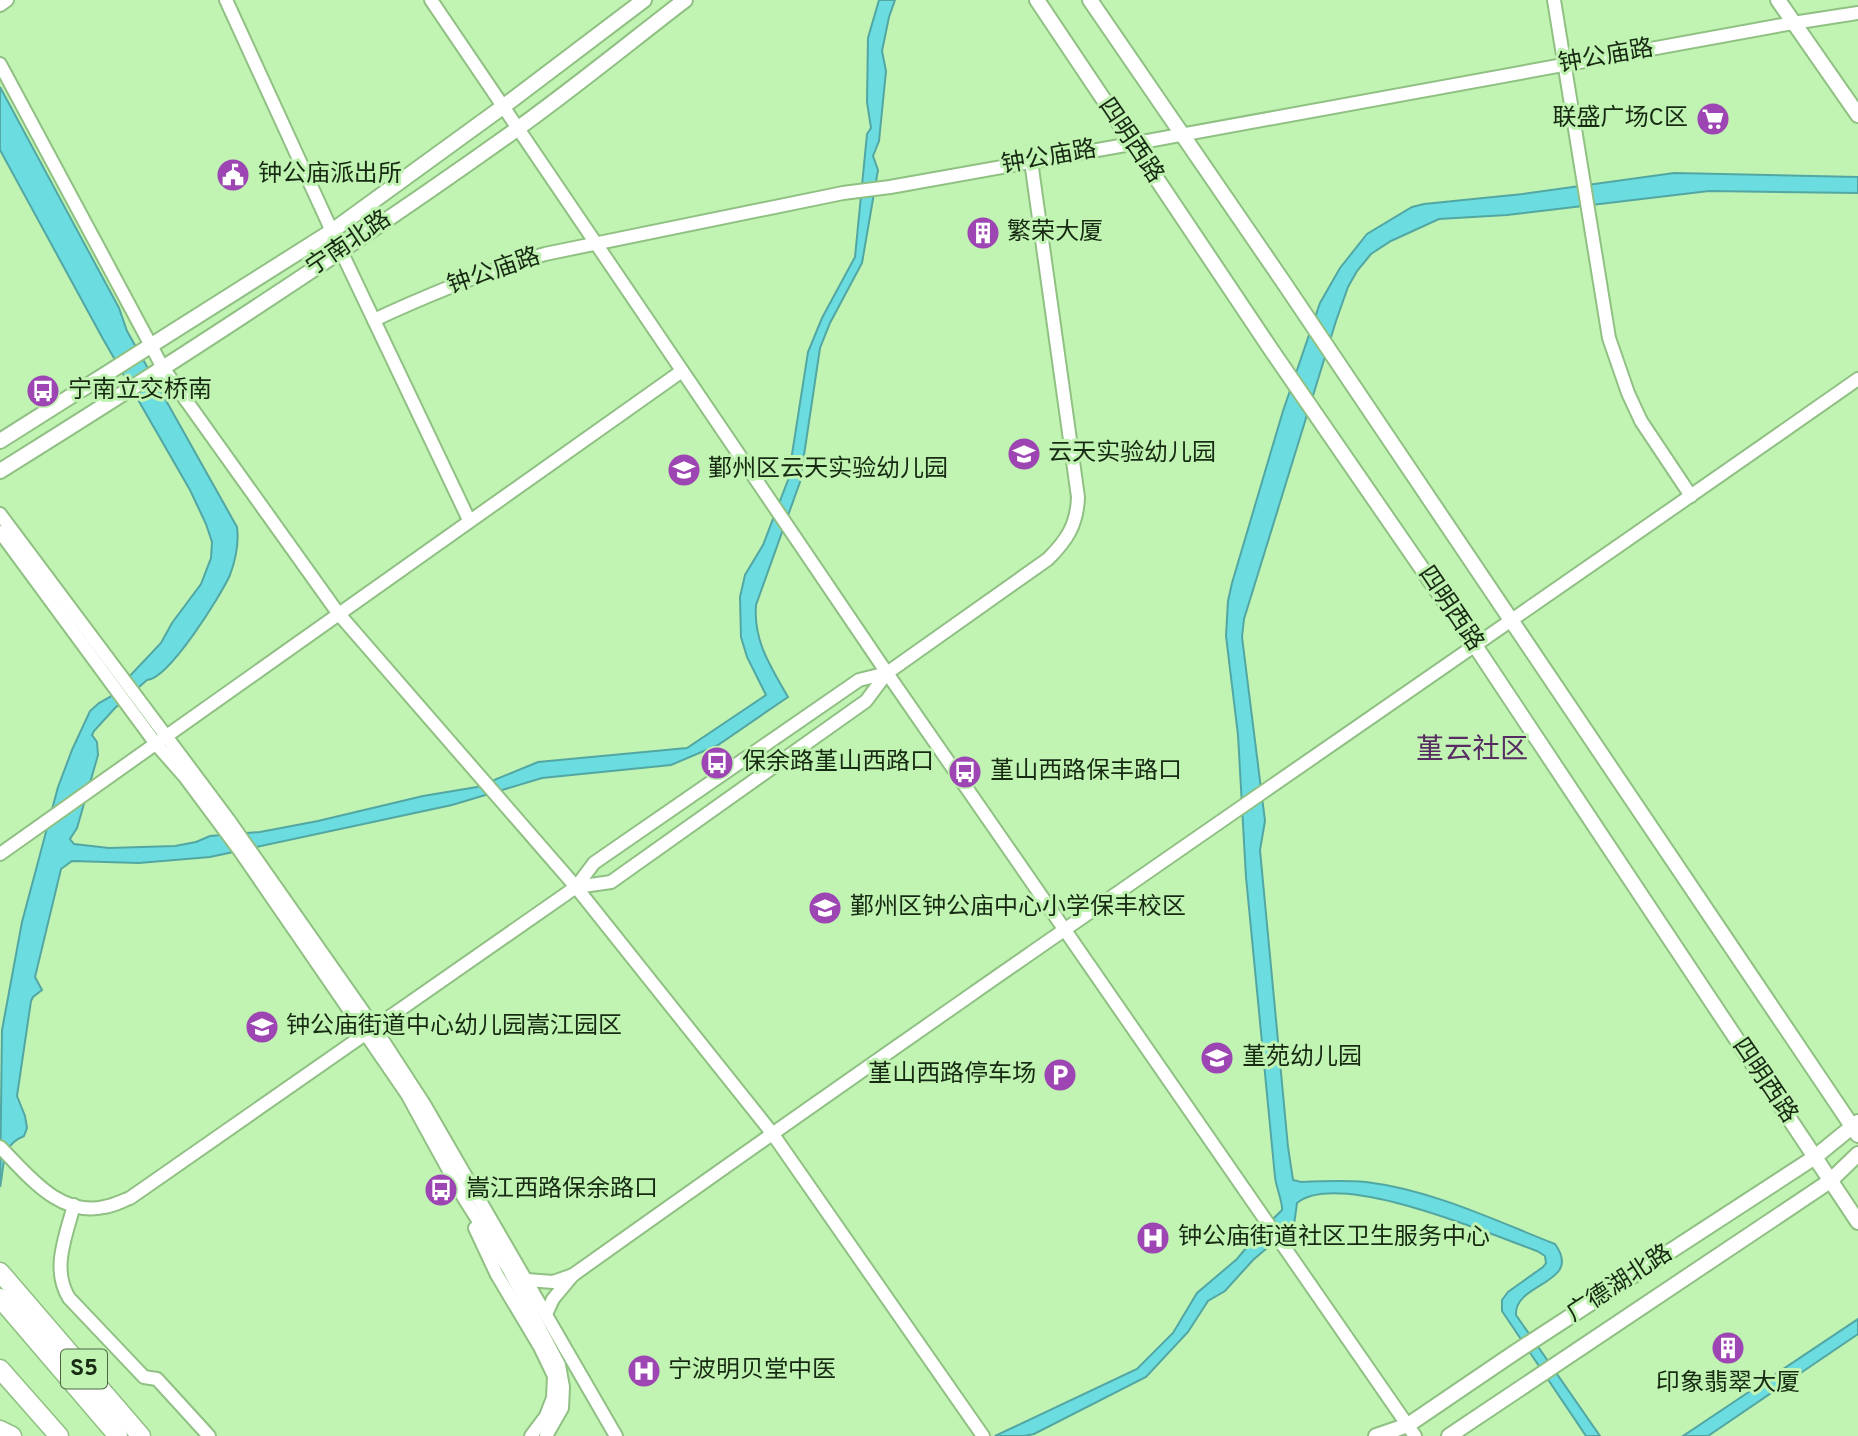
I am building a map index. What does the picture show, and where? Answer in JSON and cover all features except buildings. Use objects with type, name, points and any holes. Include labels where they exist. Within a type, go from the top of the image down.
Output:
[{"type":"highway","name":"S5","points":[[0,1272],[22,1310],[118,1436]]},
{"type":"highway","name":"S5","points":[[0,1298],[22,1310],[141,1436]]},
{"type":"highway","points":[[0,1369],[59,1436]]},
{"type":"highway","points":[[0,1430],[13,1436]]},
{"type":"main road","name":"宁南北路","points":[[0,441],[332,231],[645,0]]},
{"type":"main road","name":"宁南北路","points":[[0,471],[122,395],[341,251],[519,128],[685,0]]},
{"type":"main road","name":"四明西路","points":[[1037,0],[1131,144],[1476,647],[1858,1222]]},
{"type":"main road","name":"四明西路","points":[[1090,0],[1283,280],[1511,622],[1856,1128]]},
{"type":"main road","points":[[1779,0],[1858,115]]},
{"type":"main road","name":"广德湖北路","points":[[1376,1436],[1411,1431],[1514,1353],[1856,1128]]},
{"type":"main road","name":"广德湖北路","points":[[1449,1436],[1830,1181],[1858,1154]]},
{"type":"main road","points":[[0,1419],[13,1436]]},
{"type":"street","points":[[0,5],[7,0]]},
{"type":"street","points":[[226,0],[469,520]]},
{"type":"street","points":[[431,0],[887,673],[1411,1431]]},
{"type":"street","points":[[1554,0],[1609,338],[1641,421],[1691,496]]},
{"type":"street","name":"钟公庙路","points":[[374,320],[453,284],[498,267],[545,254],[843,193],[1031,162],[1858,13]]},
{"type":"street","points":[[0,64],[162,369],[338,614],[576,887],[772,1133],[981,1434]]},
{"type":"street","points":[[576,887],[611,882],[866,701],[887,673],[1048,559],[1064,543],[1077,515],[1078,498],[1031,162]]},
{"type":"street","points":[[0,854],[682,371]]},
{"type":"street","points":[[546,1314],[553,1299],[573,1275],[772,1133],[1476,647],[1858,379]]},
{"type":"street","points":[[0,514],[146,708],[161,740],[185,778],[371,1030],[464,1198],[508,1268],[559,1366],[563,1387],[562,1408],[546,1436]]},
{"type":"street","points":[[0,532],[161,740],[228,819],[262,867],[431,1116],[616,1436]]},
{"type":"street","points":[[0,1147],[45,1192],[63,1202],[103,1208],[130,1198],[576,887],[594,863],[859,680],[887,673]]},
{"type":"street","points":[[464,1198],[471,1220],[497,1275],[554,1376],[553,1398],[546,1416],[531,1436]]},
{"type":"street","points":[[74,1205],[60,1261],[59,1273],[63,1288],[69,1298],[144,1377],[157,1379],[209,1436]]},
{"type":"street","points":[[527,1280],[553,1282],[573,1275]]},
{"type":"water","points":[[879,0],[895,0],[882,51],[886,71],[879,141],[873,156],[878,170],[862,263],[830,323],[820,348],[800,482],[756,605],[760,642],[788,697],[718,745],[671,765],[542,778],[452,805],[210,857],[139,863],[72,861],[61,869],[35,977],[42,990],[31,1001],[17,1096],[27,1128],[24,1136],[7,1150],[0,1187],[2,1030],[22,922],[58,787],[90,711],[110,697],[161,643],[172,623],[201,584],[211,558],[212,542],[190,490],[103,339],[0,150],[0,87],[119,308],[127,331],[237,527],[238,539],[230,575],[193,635],[168,666],[115,708],[94,731],[92,735],[97,742],[98,755],[77,828],[70,839],[74,844],[109,848],[175,846],[210,836],[260,832],[423,796],[477,787],[538,762],[687,748],[766,695],[747,657],[741,637],[740,597],[745,575],[763,545],[788,480],[808,352],[822,318],[855,257],[867,134],[871,128],[867,102],[868,38]]},
{"type":"water","points":[[1674,173],[1858,177],[1858,193],[1709,191],[1507,215],[1439,219],[1391,241],[1371,254],[1348,287],[1336,321],[1244,619],[1242,637],[1265,821],[1260,850],[1293,1180],[1366,1182],[1391,1186],[1462,1207],[1555,1244],[1562,1257],[1561,1267],[1555,1275],[1525,1296],[1518,1304],[1516,1315],[1600,1436],[1586,1436],[1502,1311],[1502,1300],[1508,1292],[1543,1267],[1546,1263],[1545,1256],[1451,1219],[1379,1199],[1346,1194],[1317,1195],[1297,1203],[1294,1225],[1253,1260],[1225,1291],[1208,1301],[1188,1332],[1146,1377],[1034,1434],[995,1436],[1137,1369],[1173,1333],[1197,1293],[1237,1259],[1282,1210],[1275,1177],[1246,877],[1238,735],[1226,636],[1232,583],[1283,411],[1320,303],[1340,268],[1367,234],[1412,207]]},
{"type":"water","points":[[1858,1319],[1858,1334],[1708,1436],[1683,1436]]},
{"type":"place","name":"联盛广场C区","points":[[1713,119]]},
{"type":"place","name":"钟公庙派出所","points":[[233,175]]},
{"type":"place","name":"繁荣大厦","points":[[983,233]]},
{"type":"place","name":"宁南立交桥南","points":[[43,391]]},
{"type":"place","name":"云天实验幼儿园","points":[[1024,454]]},
{"type":"place","name":"鄞州区云天实验幼儿园","points":[[684,470]]},
{"type":"place","name":"保余路堇山西路口","points":[[717,763]]},
{"type":"place","name":"堇山西路保丰路口","points":[[965,772]]},
{"type":"place","name":"鄞州区钟公庙中心小学保丰校区","points":[[825,908]]},
{"type":"place","name":"钟公庙街道中心幼儿园嵩江园区","points":[[262,1027]]},
{"type":"place","name":"堇苑幼儿园","points":[[1217,1058]]},
{"type":"place","name":"堇山西路停车场","points":[[1060,1075]]},
{"type":"place","name":"嵩江西路保余路口","points":[[441,1190]]},
{"type":"place","name":"钟公庙街道社区卫生服务中心","points":[[1153,1238]]},
{"type":"place","name":"印象翡翠大厦","points":[[1728,1348]]},
{"type":"place","name":"宁波明贝堂中医","points":[[644,1371]]},
{"type":"district","name":"堇云社区","points":[[1472,751]]}]
